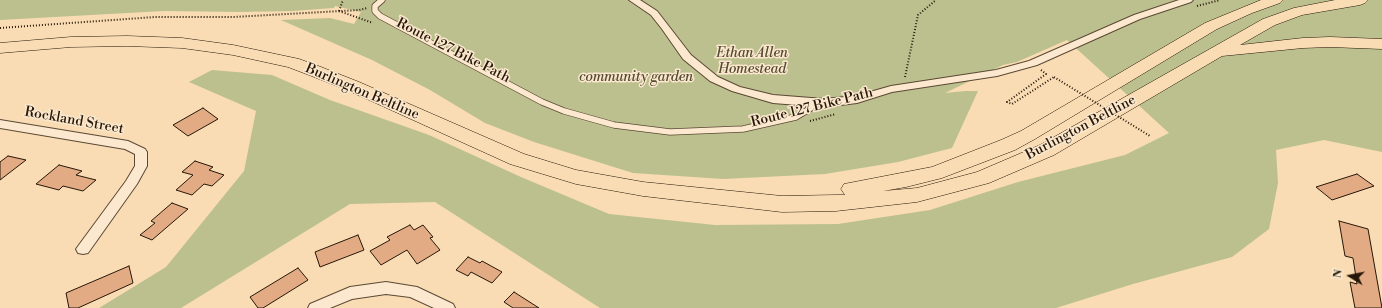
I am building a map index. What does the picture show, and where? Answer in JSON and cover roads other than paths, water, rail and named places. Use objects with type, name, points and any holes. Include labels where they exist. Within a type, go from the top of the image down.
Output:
[{"type":"main road","name":"Burlington Beltline","points":[[714,197],[857,189],[935,173],[974,159],[1028,135],[1211,26],[1247,10],[1275,0]]},
{"type":"main road","name":"Burlington Beltline","points":[[0,48],[78,42],[155,42],[208,46],[258,54],[293,63],[326,75],[467,138],[546,168],[609,184],[643,190],[782,204],[836,203],[917,195],[982,178],[1047,150],[1269,22],[1299,11],[1360,0]]},
{"type":"main road","points":[[1214,54],[1241,49],[1303,43],[1337,42],[1382,44]]},
{"type":"street","points":[[634,0],[654,13],[666,27],[687,57],[714,79],[736,89],[760,96],[788,101],[813,102],[838,102],[903,87],[997,73],[1033,63],[1137,17],[1188,0]]},
{"type":"street","name":"Rockland Street","points":[[0,124],[128,145],[141,152],[141,166],[131,184],[83,249]]},
{"type":"street","points":[[315,308],[350,293],[386,288],[412,291],[448,308]]},
{"type":"lane","points":[[382,0],[375,6],[377,15],[542,102],[564,111],[614,125],[670,132],[743,129],[796,117],[811,108],[813,102]]},
{"type":"park label","name":"Ethan Allen Homestead","points":[[752,62]]},
{"type":"park label","name":"community garden","points":[[636,78]]}]
